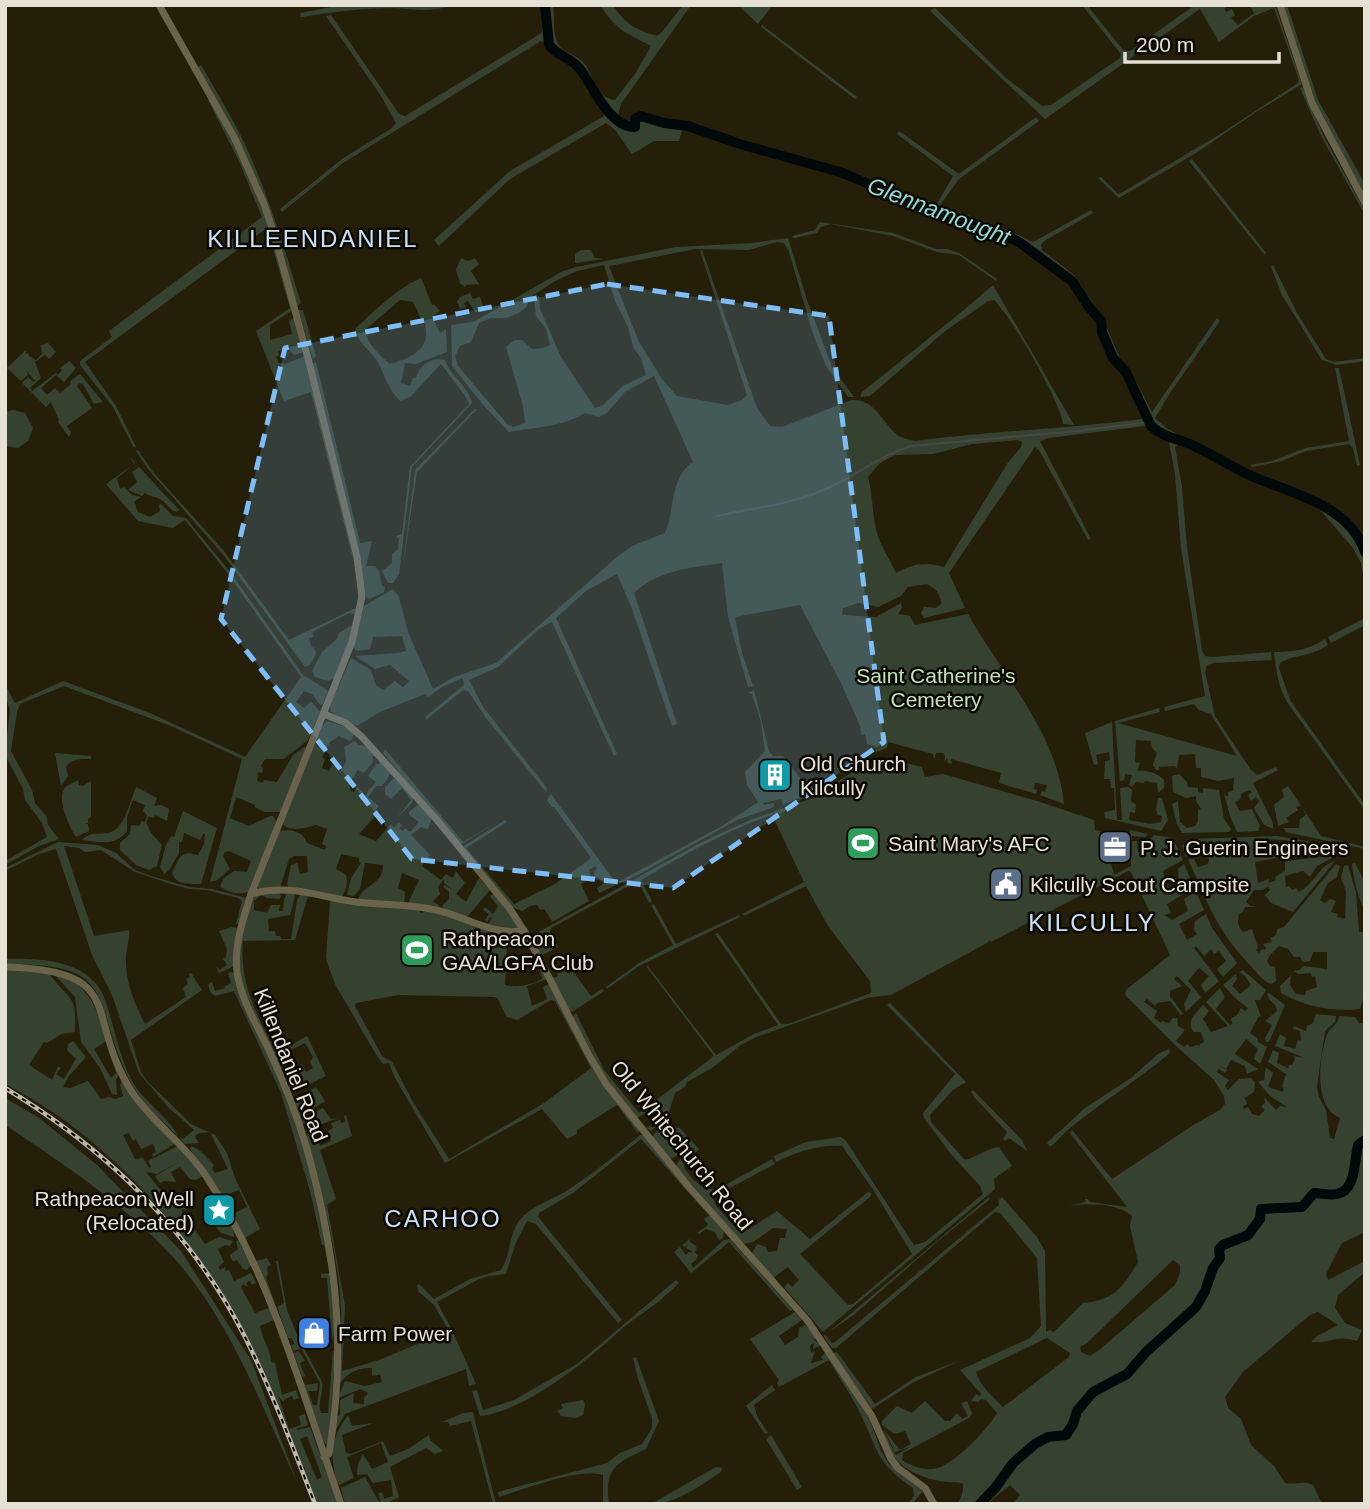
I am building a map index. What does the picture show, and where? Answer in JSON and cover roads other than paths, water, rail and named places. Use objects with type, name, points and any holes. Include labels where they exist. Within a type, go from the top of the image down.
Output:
[{"type":"street","name":"Killendaniel Road","points":[[159,5],[235,139],[270,219],[354,543],[362,592],[361,609],[352,642],[251,894],[237,951],[238,977],[244,997],[285,1086],[301,1130],[319,1195],[335,1278],[338,1362],[332,1434],[329,1454],[324,1457]]},
{"type":"street","points":[[1280,5],[1315,110],[1365,203]]},
{"type":"street","name":"Old Whitechurch Road","points":[[324,714],[346,723],[360,735],[437,820],[510,909],[524,930],[606,1084],[689,1187],[807,1320],[872,1416],[891,1459],[898,1468],[925,1488],[934,1504]]},
{"type":"street","points":[[251,894],[284,889],[311,891],[355,902],[435,909],[479,925],[516,932],[524,930]]},
{"type":"street","points":[[5,967],[36,968],[64,974],[83,982],[94,996],[120,1070],[132,1091],[147,1111],[193,1158],[240,1237],[278,1322],[341,1504]]},
{"type":"waterway","name":"Glennamought","points":[[545,5],[549,45],[577,65],[610,113],[626,125],[635,127],[635,119],[641,116],[688,126],[740,144],[840,172],[1019,242],[1072,281],[1101,321],[1102,332],[1113,358],[1126,372],[1151,426],[1247,474],[1298,494],[1331,511],[1357,535],[1365,552]]},
{"type":"waterway","points":[[717,516],[787,502],[815,493],[911,446],[1149,422]]},
{"type":"waterway","name":"Glennamought","points":[[980,1504],[1013,1463],[1035,1444],[1048,1437],[1066,1435],[1077,1411],[1093,1392],[1127,1374],[1146,1352],[1196,1307],[1220,1258],[1219,1249],[1248,1235],[1260,1219],[1261,1209],[1302,1207],[1314,1193],[1334,1195],[1348,1187],[1358,1145],[1365,1140]]},
{"type":"railway","points":[[5,1088],[78,1138],[111,1166],[143,1196],[199,1262],[223,1298],[255,1357],[315,1504]]},
{"type":"place","name":"Old Church Kilcully","points":[[775,775]]},
{"type":"place","name":"Saint Mary's AFC","points":[[863,843]]},
{"type":"place","name":"P. J. Guerin Engineers","points":[[1115,847]]},
{"type":"place","name":"Kilcully Scout Campsite","points":[[1006,884]]},
{"type":"place","name":"Rathpeacon GAA/LGFA Club","points":[[417,950]]},
{"type":"place","name":"Rathpeacon Well (Relocated)","points":[[219,1210]]},
{"type":"place","name":"Farm Power","points":[[314,1333]]},
{"type":"district","name":"KILLEENDANIEL","points":[[313,238]]},
{"type":"district","name":"KILCULLY","points":[[1092,922]]},
{"type":"district","name":"CARHOO","points":[[443,1218]]},
{"type":"park label","name":"Saint Catherine's Cemetery","points":[[936,687]]}]
